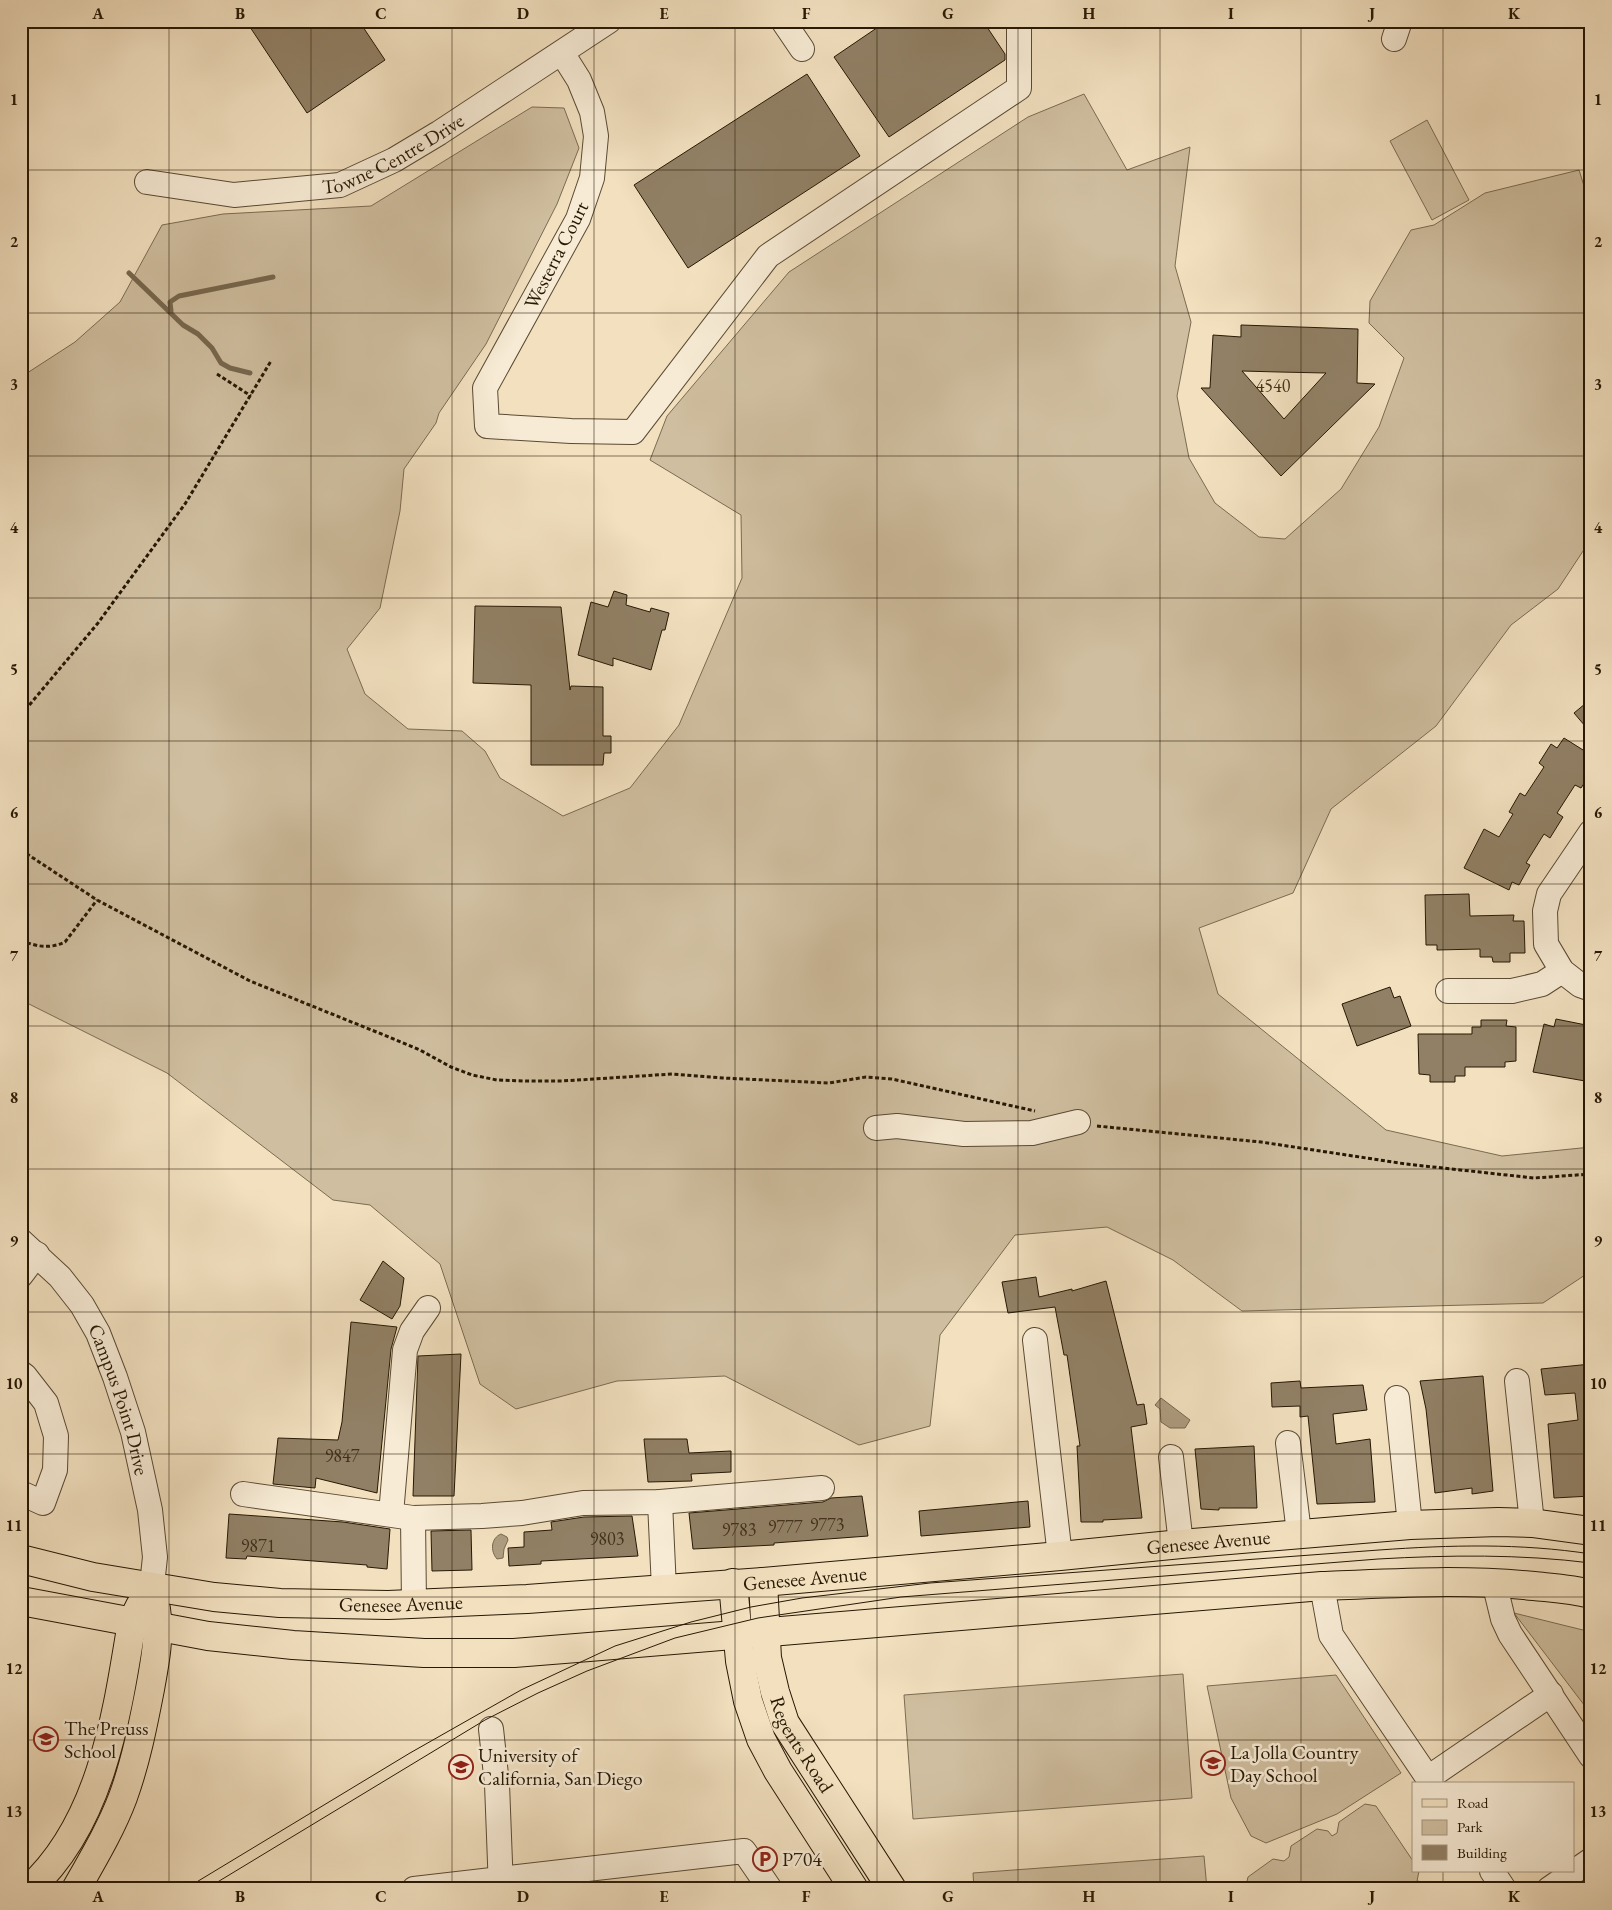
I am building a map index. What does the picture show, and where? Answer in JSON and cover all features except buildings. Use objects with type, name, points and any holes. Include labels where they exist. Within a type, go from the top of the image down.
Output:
[{"type":"main road","name":"Genesee Avenue","points":[[21,1559],[93,1577],[152,1585],[214,1597],[280,1604],[331,1606],[527,1599],[763,1582],[1410,1525],[1463,1522],[1532,1523],[1591,1531]]},
{"type":"main road","name":"Regents Road","points":[[763,1582],[767,1658],[774,1692],[785,1723],[892,1889]]},
{"type":"main road","points":[[21,1601],[208,1636],[293,1645],[424,1653],[514,1652],[1322,1586],[1418,1582],[1494,1582],[1576,1590],[1591,1594]]},
{"type":"main road","name":"Regents Road","points":[[733,1583],[736,1635],[748,1701],[761,1739],[778,1770],[854,1889]]},
{"type":"main road","name":"Campus Point Drive","points":[[29,1889],[50,1866],[87,1807],[99,1775],[111,1733],[132,1622],[152,1585]]},
{"type":"main road","name":"Campus Point Drive","points":[[76,1889],[105,1836],[123,1797],[139,1746],[159,1627],[152,1585]]},
{"type":"street","name":"Towne Centre Drive","points":[[147,182],[234,195],[340,185],[394,160],[609,21]]},
{"type":"street","points":[[783,21],[802,49]]},
{"type":"street","name":"Westerra Court","points":[[562,53],[579,80],[592,112],[596,136],[592,178],[578,219],[485,388],[487,426],[570,431],[633,432],[768,256],[1019,88],[1019,21]]},
{"type":"street","points":[[1591,832],[1549,894],[1545,911],[1546,944],[1562,971],[1580,985],[1591,989]]},
{"type":"street","points":[[1448,991],[1512,991],[1542,984],[1562,971]]},
{"type":"street","points":[[876,1128],[897,1126],[964,1134],[1032,1133],[1078,1122]]},
{"type":"street","points":[[21,1275],[29,1248]]},
{"type":"street","name":"Campus Point Drive","points":[[29,1248],[60,1277],[82,1305],[98,1333],[115,1377],[133,1432],[150,1510],[155,1557],[152,1585]]},
{"type":"street","points":[[414,1604],[402,1516],[405,1350],[412,1330],[428,1308]]},
{"type":"street","points":[[1035,1340],[1060,1556]]},
{"type":"street","points":[[21,1374],[25,1376],[46,1403],[56,1436],[55,1470],[42,1502],[21,1493]]},
{"type":"street","points":[[1517,1381],[1532,1523]]},
{"type":"street","points":[[1397,1398],[1410,1525]]},
{"type":"street","points":[[1288,1442],[1299,1534]]},
{"type":"street","points":[[1171,1457],[1181,1544]]},
{"type":"street","points":[[243,1494],[402,1516],[482,1516],[522,1513],[583,1503],[660,1502],[822,1488]]},
{"type":"street","points":[[660,1502],[664,1588]]},
{"type":"street","points":[[1494,1582],[1503,1619],[1510,1634],[1591,1756]]},
{"type":"street","points":[[1322,1586],[1331,1635],[1430,1781],[1551,1694]]},
{"type":"street","points":[[491,1729],[497,1784],[501,1884]]},
{"type":"street","points":[[414,1889],[557,1881],[744,1851],[770,1889]]},
{"type":"street","points":[[1574,1872],[1591,1860]]},
{"type":"street","points":[[1493,1872],[1504,1889]]},
{"type":"street","points":[[1549,1889],[1574,1872]]},
{"type":"path","points":[[21,715],[98,623],[185,504],[271,361]]},
{"type":"path","points":[[217,374],[250,396]]},
{"type":"path","points":[[21,850],[97,900],[250,981],[420,1050],[451,1067],[472,1075],[497,1080],[562,1081],[672,1074],[829,1083],[866,1077],[892,1079],[1040,1112]]},
{"type":"path","points":[[21,940],[40,947],[58,945],[65,942],[97,900]]},
{"type":"path","points":[[1078,1122],[1091,1125],[1261,1142],[1406,1164],[1534,1178],[1591,1174]]},
{"type":"green space","points":[[1084,94],[1127,170],[1190,147],[1175,266],[1191,322],[1177,396],[1189,458],[1215,503],[1259,537],[1285,539],[1341,489],[1379,427],[1404,358],[1369,323],[1370,301],[1411,230],[1434,225],[1485,193],[1579,170],[1591,208],[1591,539],[1558,589],[1511,625],[1436,726],[1331,809],[1293,893],[1199,928],[1218,994],[1386,1130],[1502,1156],[1591,1147],[1591,1271],[1543,1303],[1242,1311],[1173,1260],[1107,1227],[1015,1235],[940,1335],[930,1426],[859,1445],[725,1376],[617,1381],[516,1409],[480,1384],[440,1264],[370,1205],[333,1200],[167,1073],[21,1000],[21,377],[75,342],[120,302],[162,225],[223,214],[371,206],[532,107],[564,108],[579,148],[557,204],[486,344],[439,413],[436,423],[404,469],[400,511],[380,608],[347,649],[365,694],[408,729],[462,731],[485,751],[500,778],[563,816],[630,788],[679,725],[742,578],[741,515],[650,460],[667,416],[789,272],[1028,117]]},
{"type":"green space","points":[[1427,120],[1469,200],[1432,220],[1390,141]]},
{"type":"green space","points":[[1514,1613],[1591,1632],[1591,1714]]},
{"type":"green space","points":[[1183,1674],[1192,1798],[913,1819],[904,1695]]},
{"type":"green space","points":[[1336,1675],[1401,1773],[1337,1814],[1266,1843],[1251,1836],[1231,1798],[1207,1686]]},
{"type":"green space","points":[[1365,1804],[1376,1806],[1412,1860],[1412,1872],[1419,1872],[1417,1881],[1429,1883],[1433,1889],[1247,1889],[1248,1877],[1273,1859],[1284,1861],[1289,1857],[1291,1846],[1317,1829],[1328,1831],[1332,1836],[1337,1833],[1339,1822]]},
{"type":"green space","points":[[1204,1856],[1207,1889],[974,1889],[973,1873]]},
{"type":"shaded area","points":[[1161,1398],[1190,1420],[1185,1428],[1170,1428],[1161,1422],[1160,1409],[1155,1405]]},
{"type":"shaded area","points":[[501,1534],[507,1537],[508,1540],[503,1558],[497,1559],[493,1552],[493,1542]]},
{"type":"waterway","points":[[129,273],[183,325],[198,334],[212,348],[221,363],[230,368],[250,373]]},
{"type":"waterway","points":[[171,311],[170,302],[179,296],[273,277]]},
{"type":"tram line","points":[[185,1889],[410,1753],[521,1690],[615,1646],[691,1622],[751,1607],[802,1598],[930,1583],[1406,1548],[1511,1547],[1564,1550],[1591,1554]]},
{"type":"tram line","points":[[206,1889],[485,1720],[538,1693],[587,1671],[675,1638],[758,1618],[901,1597],[1378,1559],[1484,1556],[1538,1558],[1591,1563]]},
{"type":"place","name":"The Preuss School","points":[[46,1739]]},
{"type":"place","name":"La Jolla Country Day School","points":[[1213,1763]]},
{"type":"place","name":"University of California, San Diego","points":[[461,1767]]},
{"type":"place","name":"P704","points":[[765,1859]]}]
